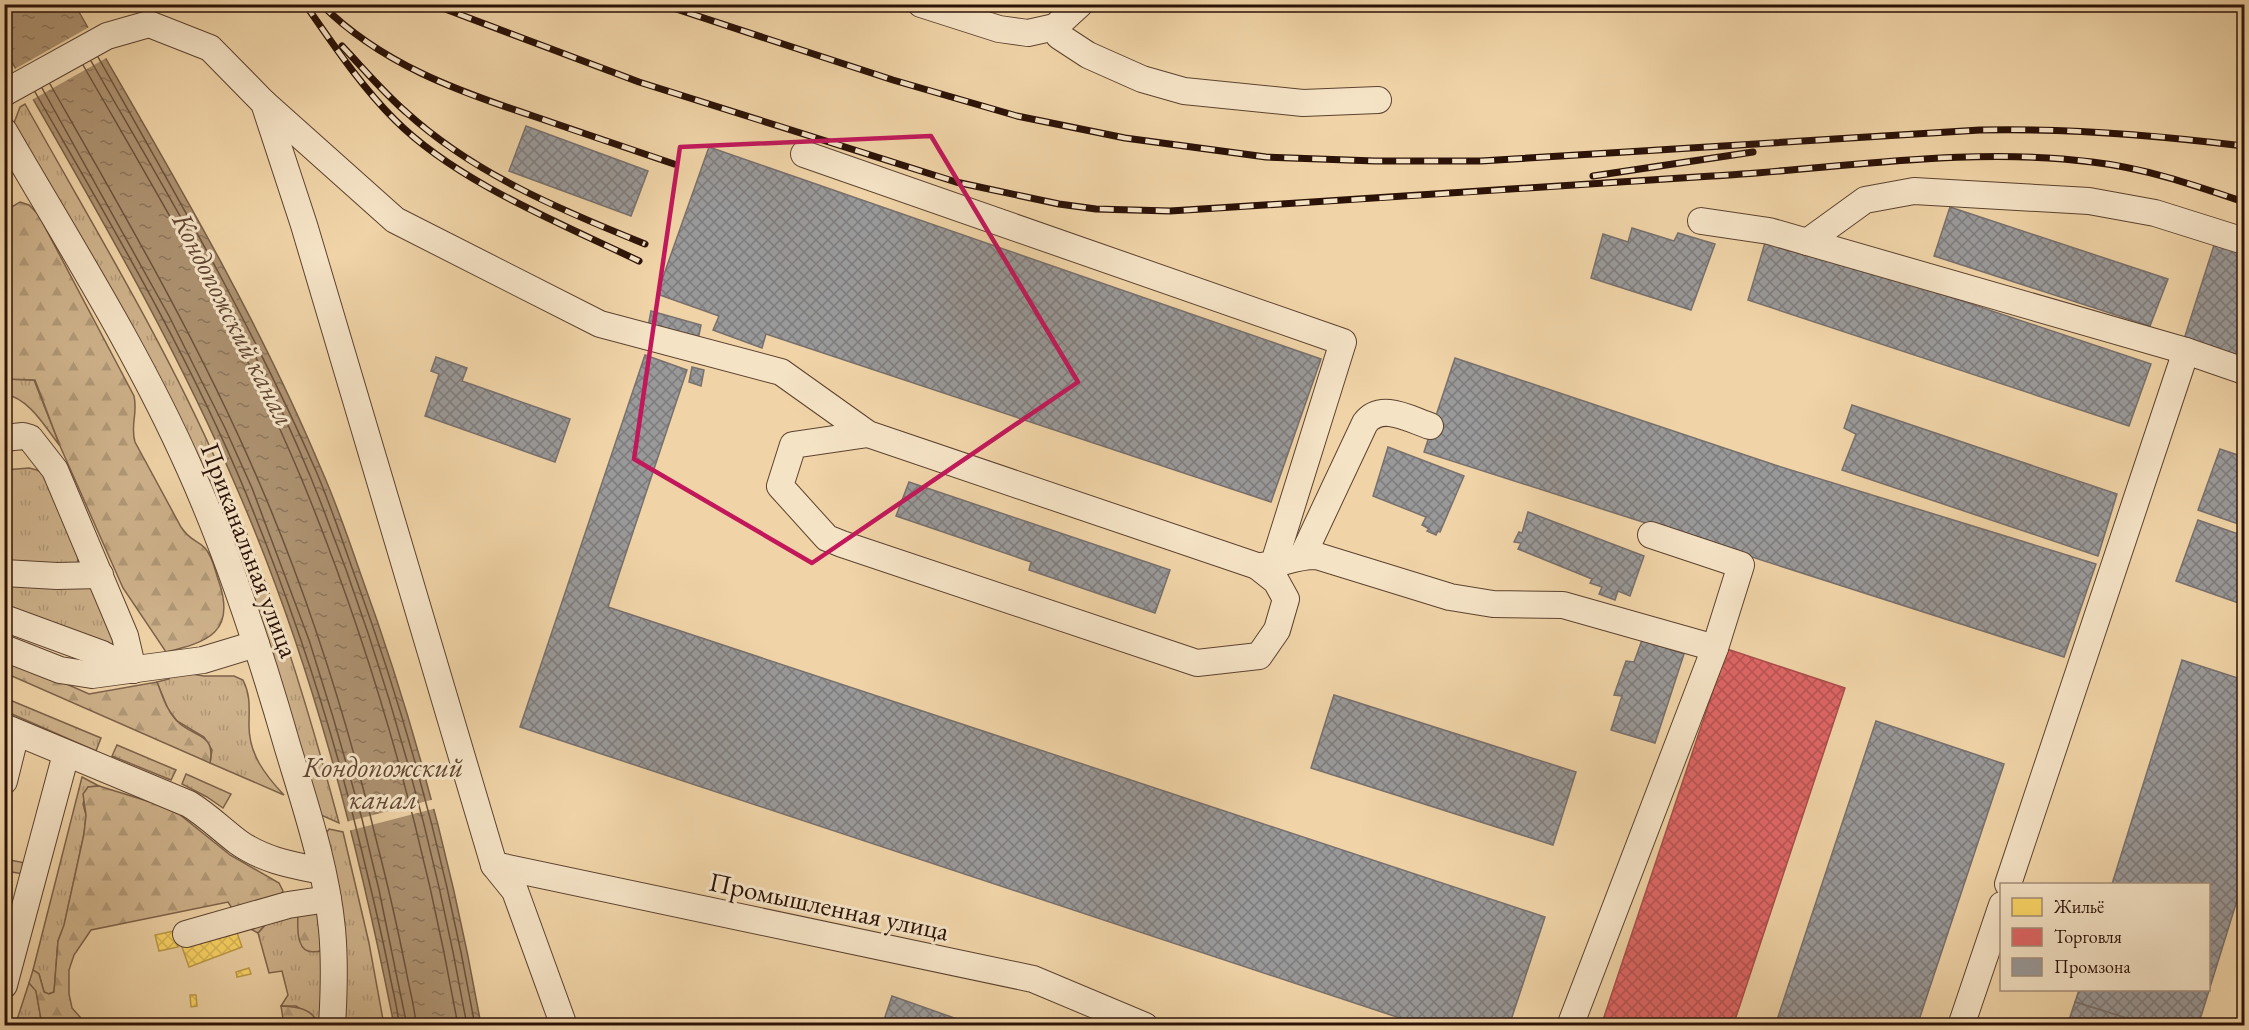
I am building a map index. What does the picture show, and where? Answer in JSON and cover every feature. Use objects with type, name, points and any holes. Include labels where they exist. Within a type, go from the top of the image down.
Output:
[{"type":"street","points":[[921,4],[999,29],[1028,33],[1055,27],[1080,4]]},
{"type":"street","points":[[12,89],[144,14],[210,48],[264,103],[395,220],[600,324],[781,372],[868,434],[1265,566],[1303,555],[1317,556],[1450,597],[1532,606],[1563,604],[1715,648]]},
{"type":"street","points":[[1055,27],[1059,36],[1088,55],[1142,79],[1184,91],[1303,103],[1378,100]]},
{"type":"street","points":[[264,103],[304,225],[494,865],[514,891],[564,1026]]},
{"type":"street","name":"Приканальная улица","points":[[4,131],[88,271],[171,429],[205,505],[256,644],[285,736],[328,899],[334,964],[332,1026]]},
{"type":"street","points":[[804,154],[1343,342],[1265,566]]},
{"type":"street","points":[[1806,242],[1865,200],[1914,191],[2089,201],[2155,213],[2244,242]]},
{"type":"street","points":[[1701,221],[1769,231],[2186,351],[2244,371]]},
{"type":"street","points":[[2009,883],[2186,351]]},
{"type":"street","points":[[1303,555],[1370,416],[1387,412],[1430,426]]},
{"type":"street","points":[[868,434],[793,445],[780,486],[827,538],[1197,663],[1259,657],[1277,630],[1286,599],[1265,566]]},
{"type":"street","points":[[4,438],[23,436],[30,438],[45,454],[64,489],[125,636],[133,669]]},
{"type":"street","points":[[1570,1026],[1715,648],[1741,566],[1651,535]]},
{"type":"street","points":[[4,573],[57,576],[100,575]]},
{"type":"street","points":[[4,618],[102,654],[133,669]]},
{"type":"street","points":[[4,648],[42,664],[77,674],[92,675],[203,660],[256,644]]},
{"type":"street","points":[[4,781],[10,730],[189,804],[207,815],[239,843],[261,855],[285,864],[322,871]]},
{"type":"street","points":[[4,986],[66,754]]},
{"type":"street","name":"Промышленная улица","points":[[494,865],[1033,980],[1145,1026]]},
{"type":"street","points":[[186,934],[288,905],[328,899]]},
{"type":"street","points":[[1961,1026],[2000,908]]},
{"type":"highlighted area","points":[[931,136],[1078,382],[812,563],[634,459],[680,147]]},
{"type":"green space","points":[[25,104],[151,329],[198,420],[219,467],[255,554],[286,643],[339,823],[314,812],[281,685],[41,172],[14,123],[20,107]]},
{"type":"green space","points":[[20,202],[29,205],[38,214],[134,396],[135,442],[181,527],[187,535],[205,548],[212,560],[223,599],[224,613],[215,632],[194,644],[166,652],[123,588],[60,446],[35,380],[5,379],[5,214],[8,209]]},
{"type":"green space","points":[[5,379],[34,380],[60,446],[29,408],[14,397],[5,394]]},
{"type":"green space","points":[[29,468],[44,474],[79,550],[77,567],[5,569],[5,470]]},
{"type":"green space","points":[[4,579],[95,583],[113,637],[113,648],[5,611]]},
{"type":"green space","points":[[5,657],[89,694],[157,682],[167,707],[176,720],[206,740],[211,753],[210,763],[5,673]]},
{"type":"green space","points":[[168,670],[204,676],[234,676],[243,680],[248,697],[250,736],[255,755],[259,764],[284,795],[210,763],[212,750],[204,737],[177,721],[168,709],[157,682],[169,679]]},
{"type":"green space","points":[[5,698],[101,738],[96,751],[5,711]]},
{"type":"green space","points":[[117,745],[176,770],[171,780],[112,756]]},
{"type":"green space","points":[[186,774],[231,794],[223,808],[182,784]]},
{"type":"green space","points":[[82,777],[99,786],[88,787],[83,804],[86,815],[84,834],[64,926],[58,941],[54,992],[48,994],[44,992],[39,974],[33,970]]},
{"type":"green space","points":[[99,786],[160,805],[179,814],[230,855],[279,883],[283,891],[280,896],[259,907],[263,927],[258,933],[243,925],[228,902],[91,930],[74,955],[69,970],[69,994],[72,1008],[87,1025],[42,1025],[36,991],[29,983],[33,970],[39,974],[44,992],[49,994],[54,992],[58,941],[64,925],[84,834],[86,815],[83,794],[88,787]]},
{"type":"green space","points":[[329,829],[343,832],[369,943],[384,1025],[342,1025],[321,840]]},
{"type":"green space","points":[[4,859],[26,863],[24,874],[5,871]]},
{"type":"green space","points":[[298,910],[327,950],[322,1025],[318,1025],[316,1019],[296,1006],[281,1006],[288,995],[282,971],[269,973],[258,933],[268,922]]},
{"type":"green space","points":[[298,910],[317,910],[327,950],[312,952],[304,949],[298,933]]},
{"type":"green space","points":[[29,983],[36,990],[42,1025],[15,1026]]},
{"type":"green space","points":[[281,1006],[308,1012],[316,1019],[318,1025],[284,1025]]},
{"type":"green space","points":[[189,1019],[221,1025],[160,1025],[168,1021]]},
{"type":"water","name":"Кондопожский канал","points":[[4,5],[75,5],[206,234],[295,410],[338,510],[380,630],[415,741],[445,854],[481,1025],[394,1025],[348,821],[289,621],[238,491],[186,378],[98,212],[5,50]]},
{"type":"pier","points":[[91,26],[108,57],[30,101],[13,70]]},
{"type":"pier","points":[[435,799],[437,808],[348,831],[346,822]]},
{"type":"building: Жильё","points":[[235,927],[242,947],[189,967],[182,947]]},
{"type":"building: Жильё","points":[[174,931],[178,947],[159,951],[155,935]]},
{"type":"building: Жильё","points":[[249,968],[251,974],[237,977],[236,972]]},
{"type":"building: Жильё","points":[[190,995],[196,995],[197,1006],[191,1007]]},
{"type":"building: Торговля","points":[[1727,649],[1845,688],[1733,1026],[1601,1026]]},
{"type":"building: Промзона","points":[[526,126],[648,171],[631,216],[509,171]]},
{"type":"building: Промзона","points":[[709,147],[1321,359],[1271,502],[766,334],[762,348],[713,330],[719,316],[657,294]]},
{"type":"building: Промзона","points":[[1950,207],[2168,279],[2150,326],[1934,256]]},
{"type":"building: Промзона","points":[[1632,228],[1674,241],[1678,233],[1715,244],[1691,310],[1591,278],[1603,234],[1628,242]]},
{"type":"building: Промзона","points":[[1767,236],[2151,364],[2129,426],[1748,300]]},
{"type":"building: Промзона","points":[[2215,242],[2244,252],[2244,340],[2239,357],[2184,339]]},
{"type":"building: Промзона","points":[[651,311],[701,325],[698,340],[648,327]]},
{"type":"building: Промзона","points":[[645,355],[687,370],[608,607],[1545,917],[1509,1026],[1424,1026],[520,727]]},
{"type":"building: Промзона","points":[[436,357],[467,368],[462,381],[570,419],[555,462],[425,416],[439,374],[431,371]]},
{"type":"building: Промзона","points":[[1455,358],[1775,465],[2096,564],[2064,657],[1424,452]]},
{"type":"building: Промзона","points":[[692,367],[704,370],[701,386],[689,382]]},
{"type":"building: Промзона","points":[[1852,405],[2117,494],[2098,556],[1842,470],[1856,434],[1844,428]]},
{"type":"building: Промзона","points":[[1388,447],[1464,476],[1440,532],[1438,531],[1436,535],[1427,531],[1429,529],[1422,525],[1426,517],[1373,496]]},
{"type":"building: Промзона","points":[[2220,449],[2244,457],[2244,526],[2198,510]]},
{"type":"building: Промзона","points":[[909,482],[1170,570],[1155,613],[1029,570],[1031,562],[896,516]]},
{"type":"building: Промзона","points":[[1528,512],[1644,556],[1630,596],[1618,591],[1615,600],[1599,594],[1602,587],[1590,583],[1592,579],[1518,549],[1521,543],[1514,542],[1519,532],[1522,533]]},
{"type":"building: Промзона","points":[[2198,520],[2244,536],[2244,605],[2176,581]]},
{"type":"building: Промзона","points":[[1642,640],[1684,654],[1655,743],[1611,730],[1622,696],[1614,695],[1626,661],[1634,662]]},
{"type":"building: Промзона","points":[[2182,660],[2244,680],[2244,878],[2210,987],[2210,883],[2112,883]]},
{"type":"building: Промзона","points":[[1334,695],[1576,772],[1553,845],[1311,768]]},
{"type":"building: Промзона","points":[[1876,721],[2004,764],[1917,1026],[1775,1026]]},
{"type":"building: Промзона","points":[[2079,991],[2209,991],[2198,1026],[2152,1026],[2075,1002]]},
{"type":"building: Промзона","points":[[892,996],[977,1026],[882,1026]]},
{"type":"building: Промзона","points":[[2075,1002],[2152,1026],[2067,1026]]},
{"type":"railway","points":[[305,4],[370,93],[420,142],[448,163],[511,200],[639,261]]},
{"type":"railway","points":[[321,4],[369,43],[421,73],[449,86],[674,164]]},
{"type":"railway","points":[[432,4],[639,82],[956,182],[1059,204],[1096,209],[1170,211],[1759,173],[1902,160],[1997,156],[2092,162],[2131,168],[2244,202]]},
{"type":"railway","points":[[661,4],[893,80],[1017,116],[1125,138],[1266,157],[1375,161],[1481,161],[1980,130],[2112,133],[2244,146]]},
{"type":"railway","points":[[342,46],[398,104],[432,134],[460,154],[550,204],[645,244]]},
{"type":"railway","points":[[1593,176],[1753,152]]}]
